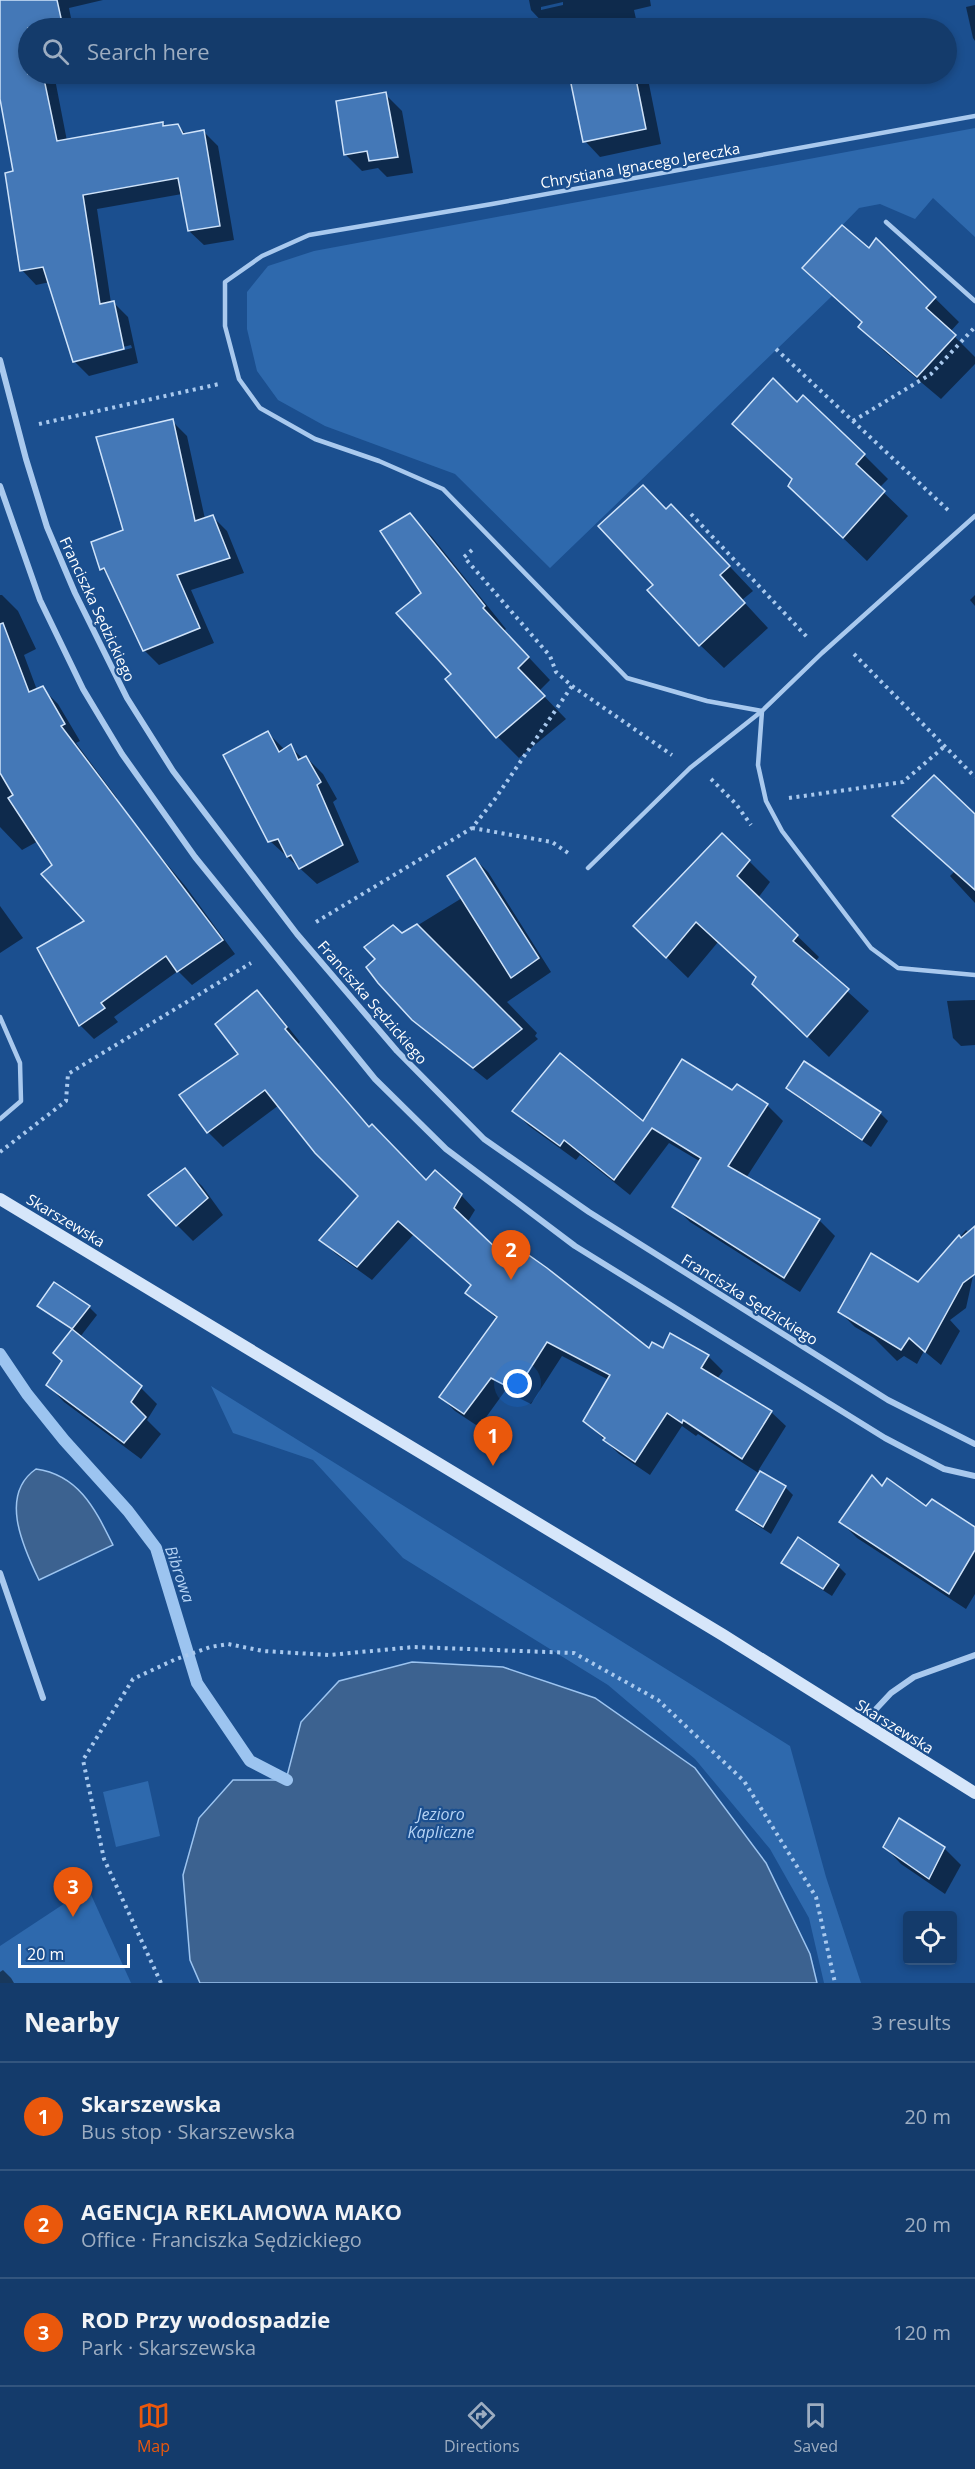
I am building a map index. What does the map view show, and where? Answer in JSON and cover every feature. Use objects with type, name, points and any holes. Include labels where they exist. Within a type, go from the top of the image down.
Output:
[{"type":"street","name":"Franciszka Sędzickiego","points":[[0,360],[18,429],[52,538],[75,593],[127,699],[173,771],[290,925],[397,1051],[484,1139],[589,1212],[888,1400],[975,1444]]},
{"type":"street","points":[[0,486],[40,600],[83,689],[122,754],[195,856],[375,1079],[446,1149],[575,1246],[885,1438],[944,1469],[975,1476]]},
{"type":"street","name":"Skarszewska","points":[[0,1198],[723,1635],[975,1793]]},
{"type":"street","points":[[0,1573],[43,1698]]},
{"type":"street","points":[[862,1723],[891,1693],[914,1677],[975,1655]]},
{"type":"lane","name":"Chrystiana Ignacego Jereczka","points":[[239,379],[225,326],[225,282],[262,256],[309,235],[504,202],[975,116]]},
{"type":"lane","points":[[886,222],[975,301]]},
{"type":"lane","points":[[239,379],[260,408],[315,439],[379,462],[443,489],[627,678],[707,701],[762,711]]},
{"type":"lane","points":[[588,868],[690,768],[762,711],[822,653],[975,516]]},
{"type":"lane","points":[[762,711],[758,765],[766,801],[782,831],[871,948],[898,968],[975,975]]},
{"type":"lane","points":[[0,1017],[20,1063],[21,1101],[0,1119]]},
{"type":"path","points":[[853,421],[931,374],[975,327]]},
{"type":"path","points":[[776,349],[965,526]]},
{"type":"path","points":[[18,429],[239,379]]},
{"type":"path","points":[[691,514],[822,653]]},
{"type":"path","points":[[839,638],[975,777]]},
{"type":"path","points":[[310,926],[472,828],[495,799],[572,686]]},
{"type":"path","points":[[736,804],[903,782],[945,747]]},
{"type":"path","points":[[472,828],[552,842],[588,868]]},
{"type":"path","points":[[0,1152],[66,1101],[68,1074],[259,958]]},
{"type":"path","points":[[161,1983],[104,1859],[83,1760],[133,1678],[210,1647],[228,1644],[263,1651],[329,1654],[414,1647],[574,1653],[658,1700],[744,1781],[816,1897],[835,1983]]},
{"type":"shaded area","points":[[975,128],[975,237],[933,198],[915,219],[880,204],[859,208],[801,268],[832,296],[550,568],[455,474],[325,426],[278,400],[257,371],[247,329],[247,292],[268,266],[314,251]]},
{"type":"shaded area","points":[[211,1386],[790,1746],[826,1877],[861,1983],[824,1983],[809,1918],[770,1849],[695,1759],[608,1685],[403,1558],[313,1460],[233,1433]]},
{"type":"shaded area","points":[[148,1781],[160,1836],[116,1847],[103,1792]]},
{"type":"shaded area","points":[[88,1888],[131,1983],[0,1983],[0,1946]]},
{"type":"water","points":[[36,1469],[64,1478],[75,1486],[92,1507],[113,1545],[39,1580],[21,1535],[16,1505],[25,1479]]},
{"type":"water","name":"Jezioro Kapliczne","points":[[412,1662],[503,1667],[595,1698],[695,1768],[766,1863],[810,1954],[817,1983],[200,1983],[190,1960],[183,1875],[199,1818],[233,1780],[286,1780],[301,1722],[339,1681]]},
{"type":"building","points":[[0,0],[57,0],[61,18],[18,18],[18,84],[45,84],[57,141],[163,122],[163,126],[178,124],[183,134],[204,130],[220,226],[188,231],[178,178],[83,195],[100,304],[114,301],[124,349],[73,362],[43,267],[20,271],[5,173],[13,171],[0,99]]},
{"type":"building","points":[[571,84],[637,84],[646,129],[583,142]]},
{"type":"building","points":[[386,92],[398,157],[369,161],[367,151],[344,155],[336,101]]},
{"type":"building","points":[[842,225],[869,248],[876,238],[936,297],[926,308],[956,335],[917,377],[858,327],[862,322],[802,268]]},
{"type":"building","points":[[773,378],[797,402],[803,395],[865,454],[856,464],[885,491],[843,538],[788,486],[792,479],[732,424]]},
{"type":"building","points":[[173,419],[195,521],[213,515],[230,558],[177,575],[200,628],[143,651],[104,568],[100,570],[91,542],[123,530],[96,437]]},
{"type":"building","points":[[643,485],[666,509],[671,504],[730,566],[720,575],[745,603],[699,646],[647,590],[653,585],[598,526]]},
{"type":"building","points":[[410,513],[485,606],[483,608],[529,657],[518,668],[545,696],[496,738],[445,679],[451,674],[396,613],[421,593],[380,531]]},
{"type":"building","points":[[3,623],[29,692],[43,686],[65,724],[61,726],[223,940],[177,972],[166,956],[101,1003],[105,1008],[79,1026],[37,948],[84,921],[41,874],[52,865],[8,798],[13,795],[0,773],[0,624]]},
{"type":"building","points":[[268,731],[279,752],[291,744],[298,760],[306,756],[321,782],[317,785],[343,845],[299,869],[291,855],[287,857],[278,839],[268,842],[223,755]]},
{"type":"building","points":[[934,775],[975,814],[975,890],[892,816]]},
{"type":"building","points":[[722,833],[750,860],[737,876],[798,935],[793,941],[849,989],[807,1037],[752,984],[756,977],[696,922],[666,958],[633,926]]},
{"type":"building","points":[[475,858],[539,958],[511,978],[447,876]]},
{"type":"building","points":[[417,924],[522,1029],[473,1068],[412,1020],[366,967],[375,959],[364,947],[393,925],[402,933]]},
{"type":"building","points":[[257,990],[287,1027],[285,1029],[369,1127],[372,1124],[426,1180],[435,1170],[462,1194],[454,1208],[498,1250],[506,1239],[649,1348],[652,1342],[663,1348],[670,1333],[709,1355],[701,1368],[772,1411],[742,1459],[683,1420],[682,1423],[667,1413],[635,1462],[603,1440],[605,1438],[583,1421],[610,1375],[547,1342],[516,1391],[491,1378],[464,1414],[439,1397],[497,1317],[465,1293],[471,1285],[398,1221],[357,1267],[319,1240],[358,1196],[315,1153],[265,1090],[207,1133],[179,1095],[238,1054],[215,1024]]},
{"type":"building","points":[[560,1053],[643,1121],[682,1059],[732,1090],[737,1084],[768,1104],[728,1166],[820,1219],[784,1278],[672,1207],[701,1158],[652,1128],[614,1180],[564,1140],[560,1146],[512,1111]]},
{"type":"building","points":[[804,1061],[881,1112],[862,1140],[786,1088]]},
{"type":"building","points":[[185,1168],[208,1198],[176,1226],[148,1195]]},
{"type":"building","points":[[975,1226],[975,1274],[963,1283],[925,1352],[909,1338],[901,1350],[838,1312],[871,1253],[918,1282],[959,1235],[961,1238]]},
{"type":"building","points":[[54,1282],[90,1306],[72,1329],[37,1306]]},
{"type":"building","points":[[72,1329],[142,1386],[131,1402],[146,1417],[124,1443],[46,1385],[62,1361],[53,1353]]},
{"type":"building","points":[[760,1471],[786,1486],[763,1527],[736,1510]]},
{"type":"building","points":[[872,1475],[882,1486],[887,1478],[926,1506],[932,1499],[975,1527],[975,1550],[949,1594],[839,1522]]},
{"type":"building","points":[[798,1537],[839,1565],[823,1589],[781,1563]]},
{"type":"building","points":[[899,1818],[945,1847],[929,1879],[883,1847]]},
{"type":"waterway","name":"Bibrowa","points":[[0,1354],[27,1394],[64,1440],[128,1511],[156,1548],[197,1683],[250,1761],[287,1780]]},
{"type":"place","name":"AGENCJA REKLAMOWA MAKO","points":[[511,1280]]},
{"type":"place","name":"Skarszewska","points":[[493,1466]]},
{"type":"place","name":"ROD Przy wodospadzie","points":[[73,1917]]}]
